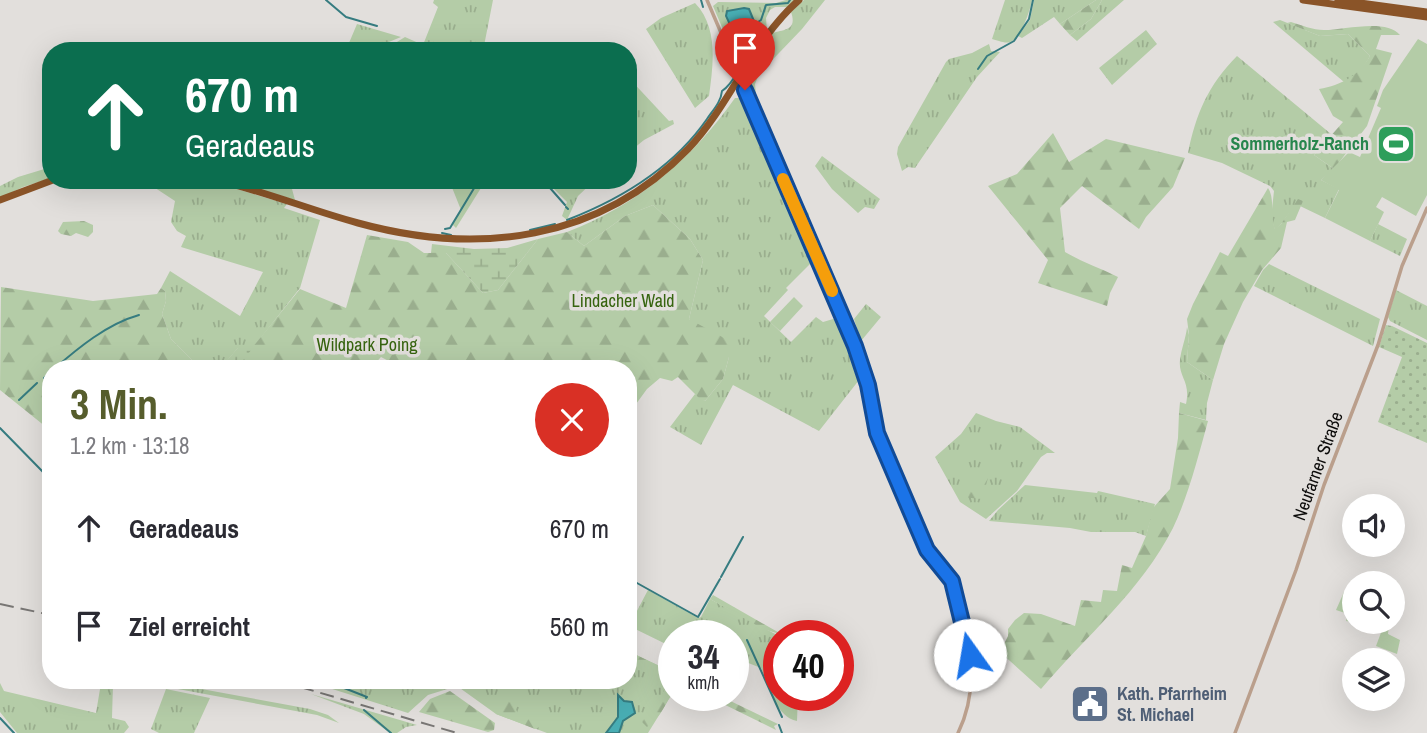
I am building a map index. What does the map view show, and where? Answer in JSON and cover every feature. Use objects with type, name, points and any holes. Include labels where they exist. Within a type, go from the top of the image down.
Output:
[{"type":"highway","points":[[246,189],[359,223],[430,238],[470,241],[555,229],[597,214],[622,201],[674,163],[712,121],[764,40],[799,0]]},
{"type":"highway","points":[[1303,0],[1427,17]]},
{"type":"highway","points":[[1338,0],[1427,12]]},
{"type":"highway","points":[[0,200],[42,184]]},
{"type":"street","points":[[707,0],[855,346],[868,385],[877,433],[927,550],[946,572],[954,587],[972,675],[968,710],[958,733]]},
{"type":"street","name":"Neufarner Straße","points":[[1235,733],[1289,591],[1324,485],[1378,345],[1402,266],[1427,208]]},
{"type":"green space","points":[[434,0],[493,0],[485,42],[424,42],[438,7],[433,3]]},
{"type":"green space","points":[[794,0],[787,7],[770,10],[766,18],[767,31],[741,72],[713,6],[718,2],[776,3]]},
{"type":"green space","points":[[804,0],[825,0],[802,29],[759,74],[755,84],[756,94],[779,156],[792,186],[809,214],[809,218],[804,221],[743,77],[771,34],[791,26],[791,12]]},
{"type":"green space","points":[[1005,0],[1032,0],[1021,30],[1008,42],[992,39]]},
{"type":"green space","points":[[1034,0],[1096,0],[1060,24],[1054,17],[1022,38],[1018,36],[1030,20]]},
{"type":"green space","points":[[1096,0],[1102,0],[1091,19],[1070,35],[1060,24]]},
{"type":"green space","points":[[1102,0],[1124,0],[1077,41],[1070,35],[1091,19]]},
{"type":"green space","points":[[695,3],[708,24],[713,60],[709,96],[695,108],[646,29],[661,18]]},
{"type":"green space","points":[[1280,20],[1320,36],[1348,34],[1370,56],[1359,72],[1344,82],[1273,22]]},
{"type":"green space","points":[[1287,23],[1320,30],[1385,27],[1400,35],[1381,35],[1376,49],[1392,53],[1367,126],[1334,169],[1314,155],[1343,122],[1333,116],[1319,89],[1349,78],[1370,56],[1348,34],[1320,36]]},
{"type":"green space","points":[[357,24],[401,37],[389,42],[349,42]]},
{"type":"green space","points":[[1146,30],[1157,44],[1112,85],[1099,68]]},
{"type":"green space","points":[[405,37],[416,42],[397,42]]},
{"type":"green space","points":[[1418,39],[1427,44],[1427,195],[1416,216],[1382,197],[1376,207],[1384,212],[1370,241],[1325,218],[1339,190],[1321,180],[1349,152],[1360,157],[1381,108],[1377,106],[1383,90]]},
{"type":"green space","points":[[989,44],[991,51],[1000,52],[977,77],[915,168],[908,167],[902,171],[897,154],[898,147],[946,62]]},
{"type":"green space","points":[[1237,56],[1331,134],[1314,155],[1334,169],[1321,180],[1339,189],[1325,218],[1300,206],[1302,201],[1275,230],[1271,218],[1274,191],[1270,186],[1222,163],[1188,153],[1195,125],[1211,89]]},
{"type":"green space","points":[[637,87],[669,121],[673,120],[674,124],[637,146]]},
{"type":"green space","points":[[735,98],[739,98],[814,260],[786,288],[788,290],[764,316],[791,342],[816,317],[823,322],[840,317],[863,375],[819,431],[733,385],[701,445],[670,427],[695,394],[705,401],[723,379],[729,357],[689,319],[703,260],[690,239],[653,205],[625,216],[584,246],[567,232],[617,208],[662,178],[701,141]]},
{"type":"green space","points":[[1053,133],[1069,162],[1106,139],[1185,158],[1173,187],[1146,217],[1139,229],[1082,186],[1060,208],[1065,252],[1118,277],[1107,306],[1038,283],[1048,260],[988,186],[1017,174]]},
{"type":"green space","points":[[822,156],[880,199],[874,209],[865,207],[858,213],[832,189],[815,166]]},
{"type":"green space","points":[[42,170],[42,181],[0,198],[0,186]]},
{"type":"green space","points":[[1268,188],[1275,229],[1298,199],[1303,201],[1295,220],[1287,222],[1281,248],[1262,270],[1243,302],[1224,344],[1213,380],[1187,362],[1187,319],[1220,252],[1228,256]]},
{"type":"green space","points":[[157,189],[236,189],[287,204],[284,208],[320,220],[300,288],[252,349],[238,348],[228,360],[192,360],[171,339],[162,314],[166,301],[165,291],[161,288],[170,271],[240,316],[263,272],[181,247],[186,236],[177,231],[171,222],[175,201]]},
{"type":"green space","points":[[259,189],[292,189],[295,200]]},
{"type":"green space","points":[[453,189],[480,189],[456,228],[452,224],[461,210]]},
{"type":"green space","points":[[554,189],[585,189],[578,196],[567,220],[562,216],[567,202]]},
{"type":"green space","name":"Lindacher Wald","points":[[653,205],[690,239],[703,260],[689,319],[737,345],[729,357],[723,379],[705,401],[678,377],[672,381],[660,378],[637,403],[637,360],[387,360],[381,357],[378,360],[228,360],[238,348],[245,345],[252,348],[300,289],[346,308],[367,235],[408,242],[424,253],[446,253],[483,293],[498,290],[538,239],[567,232],[584,246],[625,216]]},
{"type":"green space","points":[[84,221],[93,225],[93,232],[88,237],[76,233],[71,236],[61,234],[58,231],[63,222]]},
{"type":"green space","points":[[1378,224],[1407,239],[1400,256],[1370,241]]},
{"type":"green space","points":[[538,239],[498,290],[483,293],[446,253],[431,253],[432,244],[474,249],[507,248]]},
{"type":"green space","points":[[1269,264],[1380,319],[1373,346],[1254,286]]},
{"type":"green space","points":[[1,287],[93,301],[157,294],[161,288],[165,291],[166,301],[162,314],[171,339],[192,360],[42,360],[42,424],[0,390]]},
{"type":"green space","points":[[1396,290],[1427,306],[1427,340],[1390,321],[1388,317]]},
{"type":"green space","points":[[794,297],[803,306],[780,331],[770,322]]},
{"type":"green space","points":[[866,304],[881,317],[861,341],[854,319]]},
{"type":"green space","points":[[1386,325],[1427,343],[1427,443],[1378,422],[1402,357],[1379,347]]},
{"type":"green space","points":[[1187,327],[1187,362],[1213,380],[1206,420],[1179,413],[1180,402],[1186,404],[1187,396],[1180,366]]},
{"type":"green space","points":[[245,345],[252,349],[243,360],[228,360],[238,348]]},
{"type":"green space","points":[[976,413],[1020,427],[1055,453],[1047,453],[1041,457],[1017,491],[986,519],[960,502],[935,457],[961,434]]},
{"type":"green space","points":[[1179,413],[1208,421],[1188,489],[1173,528],[1160,551],[1129,593],[1041,689],[1000,652],[1008,636],[1008,629],[1024,613],[1041,614],[1075,626],[1081,600],[1101,602],[1103,590],[1117,591],[1122,565],[1132,568],[1146,536],[1153,508],[1170,489]]},
{"type":"green space","points":[[983,474],[988,478],[982,499],[970,500],[968,497],[972,479]]},
{"type":"green space","points":[[1025,485],[1098,491],[1155,504],[1146,536],[1135,532],[1091,532],[989,521]]},
{"type":"green space","points":[[648,590],[698,618],[710,599],[763,627],[763,673],[761,668],[749,663],[749,620],[658,620],[658,640],[637,630],[637,611]]},
{"type":"green space","points":[[713,595],[763,624],[763,629],[749,620],[710,599]]},
{"type":"green space","points":[[1342,596],[1342,612],[1336,610]]},
{"type":"green space","points":[[1380,634],[1388,634],[1400,640],[1398,648],[1376,646]]},
{"type":"green space","points":[[637,655],[658,665],[658,711],[662,711],[648,733],[547,733],[496,714],[461,689],[637,689]]},
{"type":"green space","points":[[637,655],[658,665],[658,674],[650,667],[641,668],[637,665]]},
{"type":"green space","points":[[0,683],[4,691],[96,713],[100,689],[113,689],[112,718],[125,721],[129,727],[124,733],[17,733],[0,712]]},
{"type":"green space","points":[[166,689],[210,698],[194,733],[159,733],[151,729]]},
{"type":"green space","points":[[178,689],[202,689],[310,709],[328,715],[339,723],[317,715]]},
{"type":"green space","points":[[332,689],[447,689],[428,695],[408,713]]},
{"type":"green space","points":[[515,689],[523,689],[513,703],[520,718],[545,716],[557,718],[559,722],[557,725],[549,723],[535,729],[496,714]]},
{"type":"green space","points":[[450,691],[495,723],[494,730],[488,732],[419,712],[430,699]]},
{"type":"green space","points":[[311,694],[417,725],[390,733],[364,714]]},
{"type":"green space","points":[[658,705],[658,711],[661,711],[647,727],[641,721],[652,706]]},
{"type":"green space","points":[[749,710],[778,724],[774,726],[776,730],[737,711]]},
{"type":"green space","points":[[781,711],[797,711],[797,721],[790,718]]},
{"type":"water","points":[[749,9],[758,31],[753,35],[732,29],[726,16],[727,11]]},
{"type":"water","points":[[618,695],[624,701],[632,702],[635,713],[623,721],[619,733],[606,733],[618,717]]},
{"type":"waterway","points":[[326,0],[346,17],[377,26]]},
{"type":"waterway","points":[[701,0],[703,7]]},
{"type":"waterway","points":[[755,24],[761,20],[766,5],[788,3],[790,0]]},
{"type":"waterway","points":[[978,69],[987,56],[1014,41],[1029,19],[1033,0]]},
{"type":"waterway","points":[[637,185],[662,167],[693,137],[737,72],[747,48]]},
{"type":"waterway","points":[[445,229],[450,228],[474,189]]},
{"type":"waterway","points":[[551,189],[565,205]]},
{"type":"waterway","points":[[567,220],[630,189]]},
{"type":"waterway","points":[[530,230],[555,224]]},
{"type":"waterway","points":[[442,233],[451,235]]},
{"type":"waterway","points":[[65,360],[104,331],[139,315]]},
{"type":"waterway","points":[[19,400],[37,383]]},
{"type":"waterway","points":[[0,428],[42,471]]},
{"type":"waterway","points":[[721,577],[743,537]]},
{"type":"waterway","points":[[637,583],[698,617],[720,579]]},
{"type":"waterway","points":[[749,644],[782,717]]},
{"type":"waterway","points":[[347,689],[366,698]]},
{"type":"waterway","points":[[364,710],[391,733]]},
{"type":"waterway","points":[[0,718],[14,733]]},
{"type":"waterway","points":[[779,725],[782,733]]},
{"type":"railway","points":[[0,604],[42,613]]},
{"type":"railway","points":[[307,689],[457,733]]},
{"type":"slow traffic","points":[[783,179],[832,291]]},
{"type":"place","name":"Sommerholz-Ranch","points":[[1396,144]]},
{"type":"place","name":"Kath. Pfarrheim St. Michael","points":[[1090,704]]},
{"type":"route","points":[[745,90],[855,346],[868,385],[877,433],[927,550],[952,581],[970,655]]},
{"type":"park label","name":"Wildpark Poing","points":[[367,345]]}]
